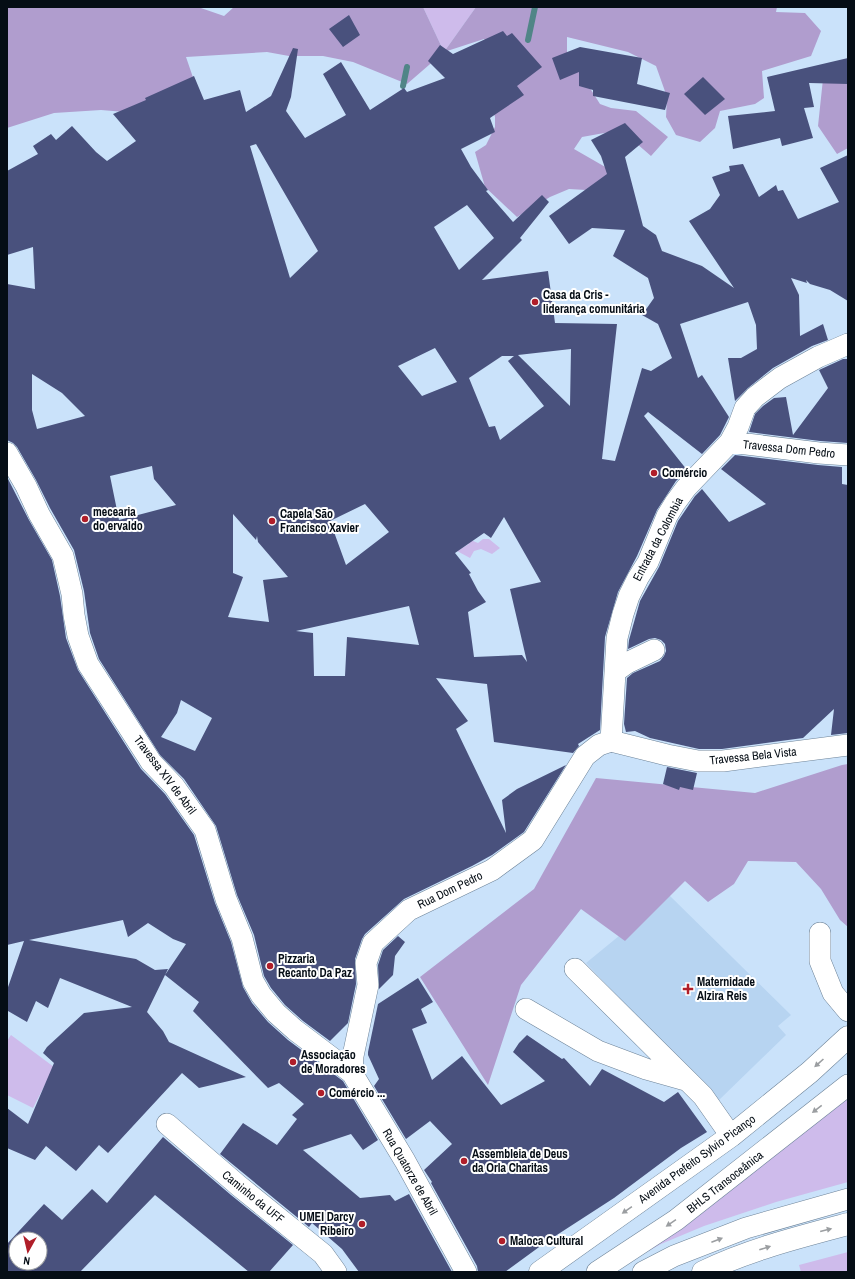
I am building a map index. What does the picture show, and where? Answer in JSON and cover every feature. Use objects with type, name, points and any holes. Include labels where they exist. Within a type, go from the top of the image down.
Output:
[{"type":"main road","name":"Avenida Prefeito Sylvio Picanço","points":[[540,1272],[731,1136],[810,1072],[848,1038]]},
{"type":"main road","points":[[703,1272],[722,1262],[804,1236],[848,1224]]},
{"type":"street","name":"Entrada da Colombia","points":[[611,741],[616,671],[616,638],[629,596],[648,562],[667,516],[675,502],[686,488],[730,442],[738,427],[745,408],[755,397],[780,378],[818,357],[848,344]]},
{"type":"street","name":"Travessa Dom Pedro","points":[[730,442],[848,455]]},
{"type":"street","name":"Travessa XIV de Abril","points":[[7,453],[63,556],[69,580],[78,636],[88,664],[151,762],[174,786],[205,830],[226,899],[242,938],[253,981],[261,995],[276,1013],[295,1030],[352,1073]]},
{"type":"street","points":[[616,671],[627,663],[654,650]]},
{"type":"street","name":"Rua Dom Pedro","points":[[352,1073],[353,1056],[368,985],[366,963],[373,943],[409,910],[492,870],[533,840],[585,756],[599,745],[611,741]]},
{"type":"street","name":"Travessa Bela Vista","points":[[611,741],[698,761],[723,761],[848,745]]},
{"type":"street","points":[[820,933],[820,961],[834,993],[848,1011]]},
{"type":"street","points":[[575,969],[703,1096],[731,1136]]},
{"type":"street","points":[[526,1009],[598,1051],[646,1069],[687,1081]]},
{"type":"street","name":"Rua Quatorze de Abril","points":[[352,1073],[405,1162],[466,1272]]},
{"type":"street","name":"BHLS Transoceânica","points":[[597,1272],[676,1220],[848,1085]]},
{"type":"street","name":"Caminho da UFF","points":[[167,1124],[239,1186],[323,1254],[336,1272]]},
{"type":"street","points":[[643,1272],[674,1256],[746,1228],[848,1199]]},
{"type":"shaded area","points":[[7,7],[198,7],[224,16],[234,7],[423,7],[444,52],[407,84],[353,62],[323,56],[289,56],[267,52],[186,57],[200,98],[149,114],[101,110],[54,113],[7,128]]},
{"type":"shaded area","points":[[423,7],[476,7],[444,52]]},
{"type":"shaded area","points":[[476,7],[777,7],[776,12],[805,13],[821,31],[811,56],[762,71],[764,98],[755,104],[720,111],[715,128],[700,142],[676,135],[666,117],[667,97],[656,66],[628,52],[567,37],[567,52],[600,104],[611,108],[636,111],[668,137],[651,156],[621,130],[582,137],[574,149],[614,172],[586,190],[569,189],[550,197],[517,217],[485,187],[475,152],[486,145],[495,127],[495,117],[482,70],[506,60],[484,39],[444,52]]},
{"type":"shaded area","points":[[823,79],[848,83],[848,148],[837,154],[818,126]]},
{"type":"shaded area","points":[[483,539],[489,539],[500,548],[492,554],[481,549],[474,551],[470,558],[457,551],[469,544],[466,541],[478,543]]},
{"type":"shaded area","points":[[848,764],[848,927],[840,920],[821,889],[796,862],[748,861],[734,884],[708,902],[685,881],[625,941],[581,909],[521,985],[488,1085],[420,977],[534,889],[596,778],[755,793]]},
{"type":"shaded area","name":"Maternidade Alzira Reis","points":[[669,895],[791,1015],[778,1026],[786,1035],[718,1101],[586,963]]},
{"type":"shaded area","points":[[11,1035],[54,1067],[33,1108],[7,1095],[7,1041]]},
{"type":"shaded area","points":[[848,1085],[848,1182],[776,1202],[704,1226],[661,1244],[611,1272]]},
{"type":"shaded area","points":[[848,1252],[848,1272],[801,1272],[799,1265]]},
{"type":"building","points":[[349,15],[360,35],[343,47],[329,29]]},
{"type":"building","points":[[503,31],[507,36],[512,33],[542,67],[517,86],[524,95],[490,118],[495,132],[461,149],[471,167],[488,190],[486,191],[513,222],[542,195],[549,202],[520,238],[522,240],[482,280],[548,271],[555,323],[617,324],[602,459],[615,461],[642,368],[651,371],[672,358],[658,324],[642,315],[654,298],[648,278],[613,256],[625,230],[592,228],[569,244],[549,216],[607,174],[601,156],[591,140],[625,123],[643,142],[625,157],[643,226],[656,235],[662,251],[702,266],[734,288],[689,221],[710,209],[720,195],[712,177],[730,171],[729,166],[743,164],[759,197],[776,185],[778,191],[783,190],[798,219],[839,202],[820,168],[848,155],[848,301],[830,290],[810,284],[806,280],[807,283],[791,278],[799,295],[800,336],[823,324],[828,340],[812,346],[773,368],[748,388],[735,401],[728,358],[741,358],[757,349],[756,325],[748,302],[680,324],[698,378],[702,375],[729,417],[720,435],[702,454],[648,412],[644,416],[687,470],[676,481],[657,510],[637,556],[618,592],[605,637],[600,730],[578,744],[579,746],[573,753],[494,742],[487,684],[436,678],[468,721],[456,729],[506,833],[502,800],[517,789],[566,765],[524,832],[492,855],[404,899],[365,934],[355,959],[356,984],[348,1023],[330,1041],[303,1021],[285,1005],[271,988],[264,976],[254,935],[237,895],[216,826],[184,779],[160,755],[99,659],[90,633],[84,591],[74,550],[17,447],[7,440],[7,284],[35,289],[33,247],[7,255],[7,171],[38,154],[33,146],[51,134],[56,140],[72,126],[96,152],[107,161],[136,141],[113,114],[146,100],[145,98],[194,76],[204,100],[240,90],[246,112],[271,96],[293,48],[298,49],[291,97],[286,111],[305,138],[346,115],[323,74],[341,62],[370,110],[404,88],[407,92],[445,78],[428,61],[440,45],[453,54]],"holes":[[[256,144],[318,251],[290,278],[250,146]],[[467,205],[494,238],[459,270],[434,227]],[[435,348],[457,382],[422,396],[398,366]],[[571,349],[570,406],[518,355]],[[502,356],[514,356],[508,361],[544,406],[500,440],[495,426],[489,427],[469,378]],[[32,374],[62,393],[85,416],[37,429],[32,410]],[[152,466],[154,479],[176,505],[119,520],[110,476]],[[365,504],[389,532],[346,565],[330,521]],[[233,514],[256,540],[257,536],[258,542],[288,577],[263,580],[269,622],[228,617],[243,577],[233,573]],[[504,517],[541,582],[510,589],[527,662],[522,655],[474,657],[468,612],[486,602],[469,574],[471,573],[455,553],[484,533],[491,538]],[[409,606],[419,645],[347,637],[345,676],[314,676],[313,633],[296,631]],[[181,700],[212,718],[195,751],[161,737],[177,713]]]},
{"type":"building","points":[[580,47],[642,58],[637,84],[670,93],[665,110],[593,96],[593,90],[579,86],[579,72],[560,80],[552,58]]},
{"type":"building","points":[[848,58],[848,84],[809,83],[814,107],[804,108],[813,138],[782,146],[780,138],[733,149],[728,116],[775,111],[767,77]]},
{"type":"building","points":[[703,77],[725,99],[705,115],[684,94]]},
{"type":"building","points":[[843,359],[848,359],[848,443],[749,432],[755,414],[763,406],[774,398],[786,397],[793,435],[828,388],[819,370]]},
{"type":"building","points":[[735,455],[842,467],[842,484],[848,485],[848,733],[831,735],[834,709],[803,738],[722,749],[699,749],[650,738],[635,731],[626,732],[624,724],[627,678],[633,673],[660,661],[666,651],[665,644],[661,640],[655,638],[649,639],[628,649],[629,640],[640,601],[659,567],[678,521],[695,496],[702,489],[729,522],[766,504],[721,469]]},
{"type":"building","points":[[7,477],[52,560],[60,596],[66,638],[78,670],[141,769],[165,794],[194,835],[215,903],[231,942],[243,987],[252,1003],[268,1022],[288,1040],[343,1081],[378,1140],[363,1150],[351,1134],[303,1150],[360,1198],[390,1195],[395,1201],[409,1194],[452,1272],[359,1272],[342,1249],[312,1223],[309,1227],[220,1154],[243,1123],[277,1145],[297,1119],[292,1115],[304,1104],[279,1083],[268,1088],[193,1011],[199,1002],[165,975],[147,1012],[163,1031],[169,1042],[246,1077],[199,1088],[182,1073],[108,1153],[99,1145],[76,1171],[46,1146],[35,1160],[7,1148],[7,1108],[28,1124],[54,1063],[43,1053],[47,1047],[84,1013],[132,1007],[60,978],[48,1008],[36,1001],[27,1022],[8,1011],[7,990],[24,941],[7,945]],"holes":[[[123,920],[128,937],[148,923],[173,939],[186,944],[165,975],[168,969],[155,970],[136,959],[29,940]]]},
{"type":"building","points":[[667,767],[697,773],[693,790],[680,787],[679,790],[663,784]]},
{"type":"building","points":[[398,936],[405,942],[395,956],[393,975],[379,989],[378,965],[383,950]]},
{"type":"building","points":[[418,978],[433,1002],[421,1009],[427,1023],[412,1029],[432,1080],[462,1056],[501,1105],[545,1081],[513,1052],[527,1035],[562,1059],[564,1058],[590,1086],[602,1069],[664,1102],[678,1092],[707,1132],[681,1148],[614,1198],[546,1242],[505,1272],[478,1272],[477,1266],[431,1183],[432,1182],[424,1170],[452,1144],[430,1121],[406,1139],[374,1086],[379,1079],[368,1052],[378,1004]]},
{"type":"building","points":[[163,1137],[293,1245],[269,1272],[249,1272],[155,1195],[80,1272],[7,1272],[8,1243],[8,1271],[48,1271],[48,1231],[19,1231],[44,1204],[62,1220],[92,1189],[107,1203]]},
{"type":"waterway","points":[[528,40],[535,7]]},
{"type":"waterway","points":[[403,86],[407,67]]},
{"type":"place","name":"Casa da Cris - liderança comunitária","points":[[535,302]]},
{"type":"place","name":"Comércio","points":[[654,473]]},
{"type":"place","name":"mecearia do ervaldo","points":[[85,519]]},
{"type":"place","name":"Capela São Francisco Xavier","points":[[272,521]]},
{"type":"place","name":"Pizzaria Recanto Da Paz","points":[[270,966]]},
{"type":"place","name":"Maternidade Alzira Reis","points":[[688,989]]},
{"type":"place","name":"Associação de Moradores","points":[[293,1062]]},
{"type":"place","name":"Comércio ...","points":[[321,1093]]},
{"type":"place","name":"Assembleia de Deus da Orla Charitas","points":[[464,1161]]},
{"type":"place","name":"UMEI Darcy Ribeiro","points":[[362,1224]]},
{"type":"place","name":"Maloca Cultural","points":[[502,1241]]}]
